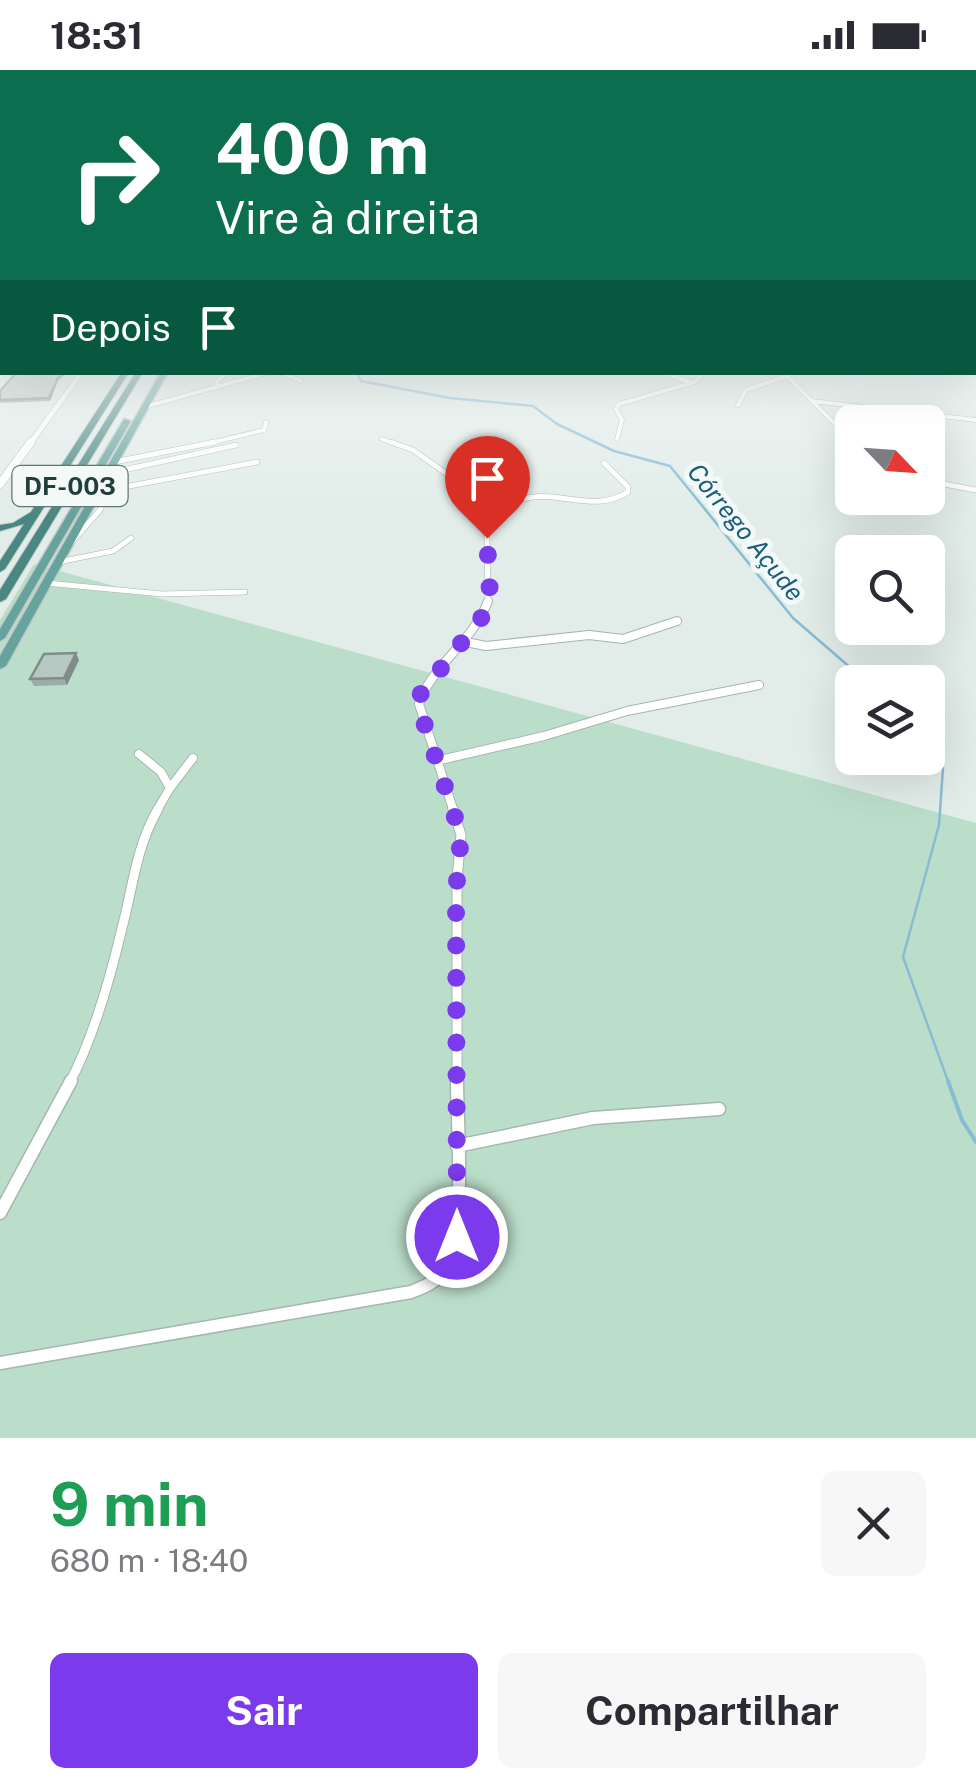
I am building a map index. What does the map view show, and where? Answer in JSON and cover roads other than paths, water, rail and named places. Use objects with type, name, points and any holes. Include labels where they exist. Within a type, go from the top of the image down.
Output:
[{"type":"highway","name":"DF-003","points":[[0,569],[117,386]]},
{"type":"highway","name":"DF-003","points":[[0,599],[131,386]]},
{"type":"highway","points":[[0,528],[16,525],[40,506]]},
{"type":"highway","points":[[0,538],[11,543],[11,552]]},
{"type":"main road","points":[[0,638],[149,386]]},
{"type":"main road","points":[[0,666],[157,386]]},
{"type":"street","points":[[0,484],[71,386]]},
{"type":"street","points":[[144,407],[223,386]]},
{"type":"street","points":[[617,439],[622,420],[616,409],[618,404],[679,386]]},
{"type":"street","points":[[738,406],[746,390],[756,386]]},
{"type":"street","points":[[797,386],[835,424]]},
{"type":"street","points":[[812,401],[976,420]]},
{"type":"street","points":[[116,462],[251,434],[264,430],[266,422]]},
{"type":"street","points":[[0,1363],[427,1287],[443,1277],[452,1261],[457,1237],[456,892],[462,846],[419,696],[466,642],[482,617],[490,595],[484,518],[474,492],[413,450],[382,438]]},
{"type":"street","points":[[116,462],[236,446]]},
{"type":"street","points":[[67,547],[88,528],[112,490],[116,462]]},
{"type":"street","points":[[98,492],[257,462]]},
{"type":"street","points":[[484,518],[528,498],[600,504],[618,500],[628,492],[628,487],[604,463]]},
{"type":"street","points":[[945,484],[976,490]]},
{"type":"street","points":[[58,562],[113,551],[132,538]]},
{"type":"street","points":[[46,583],[162,594],[246,592]]},
{"type":"street","points":[[466,642],[486,646],[589,636],[624,639],[677,621]]},
{"type":"street","points":[[436,760],[544,736],[627,711],[758,685]]},
{"type":"street","points":[[139,754],[161,772],[170,788]]},
{"type":"street","points":[[0,1213],[81,1062],[122,930],[142,837],[170,788],[194,758]]},
{"type":"street","points":[[457,1146],[593,1118],[719,1109]]},
{"type":"waterway","name":"Córrego Açude","points":[[386,386],[450,398],[533,406],[557,424],[614,451],[670,466],[793,618],[847,665]]},
{"type":"waterway","name":"Córrego Açude","points":[[943,775],[939,825],[903,957],[949,1084]]},
{"type":"waterway","name":"Córrego Açude","points":[[948,1081],[962,1120],[976,1142]]}]
